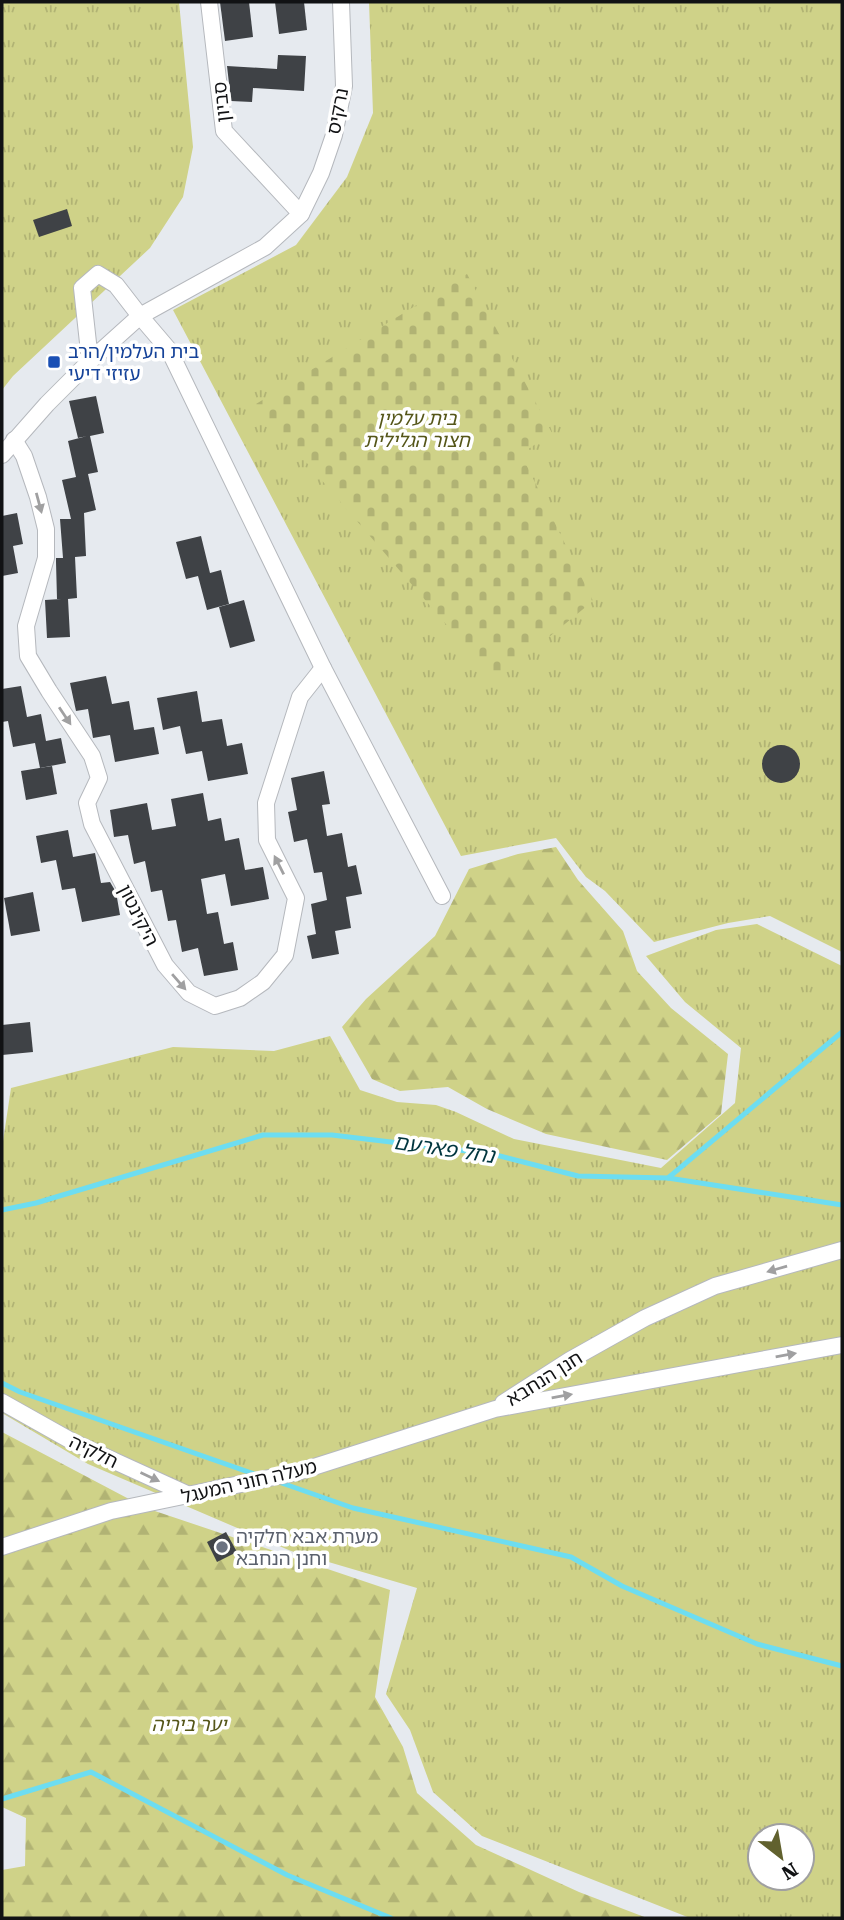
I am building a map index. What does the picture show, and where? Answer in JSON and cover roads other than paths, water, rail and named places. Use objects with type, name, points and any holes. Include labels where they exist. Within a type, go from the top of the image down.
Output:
[{"type":"street","name":"סביון","points":[[209,2],[224,131],[301,214]]},
{"type":"street","name":"נרקיס","points":[[301,214],[321,173],[334,135],[344,86],[341,2]]},
{"type":"street","points":[[2,455],[90,361],[140,316],[265,247],[301,214]]},
{"type":"street","points":[[90,361],[82,288],[98,274],[116,285],[169,351],[323,668],[442,896]]},
{"type":"street","name":"היקינטון","points":[[14,440],[24,456],[46,529],[46,558],[26,626],[28,656],[92,756],[99,778],[87,803],[92,824],[165,965],[189,993],[215,1006],[240,998],[262,982],[285,955],[296,898],[267,840],[266,803],[300,697],[323,668]]},
{"type":"street","name":"חנן הנחבא","points":[[495,1409],[570,1360],[645,1318],[715,1286],[842,1250]]},
{"type":"street","name":"חנן הנחבא","points":[[495,1409],[842,1345]]},
{"type":"street","name":"חלקיה","points":[[2,1402],[75,1443],[189,1496]]},
{"type":"street","name":"מעלה חוני המעגל","points":[[2,1547],[111,1511],[298,1472],[495,1409]]},
{"type":"waterway","name":"נחל פארעם","points":[[2,1210],[36,1203],[263,1135],[332,1135],[492,1154],[578,1176],[668,1178],[842,1032]]},
{"type":"waterway","points":[[668,1178],[842,1205]]},
{"type":"waterway","points":[[2,1383],[20,1392],[260,1476]]},
{"type":"waterway","points":[[276,1481],[353,1508],[571,1557],[622,1586],[757,1644],[842,1666]]},
{"type":"waterway","points":[[2,1799],[91,1772],[287,1875],[391,1918]]},
{"type":"place","name":"בית העלמין/הרב עזיזי דיעי","points":[[54,362]]},
{"type":"place","name":"מערת אבא חלקיה וחנן הנחבא","points":[[222,1547]]},
{"type":"park label","name":"בית עלמין חצור הגלילית","points":[[417,429]]},
{"type":"park label","name":"יער ביריה","points":[[189,1724]]}]
